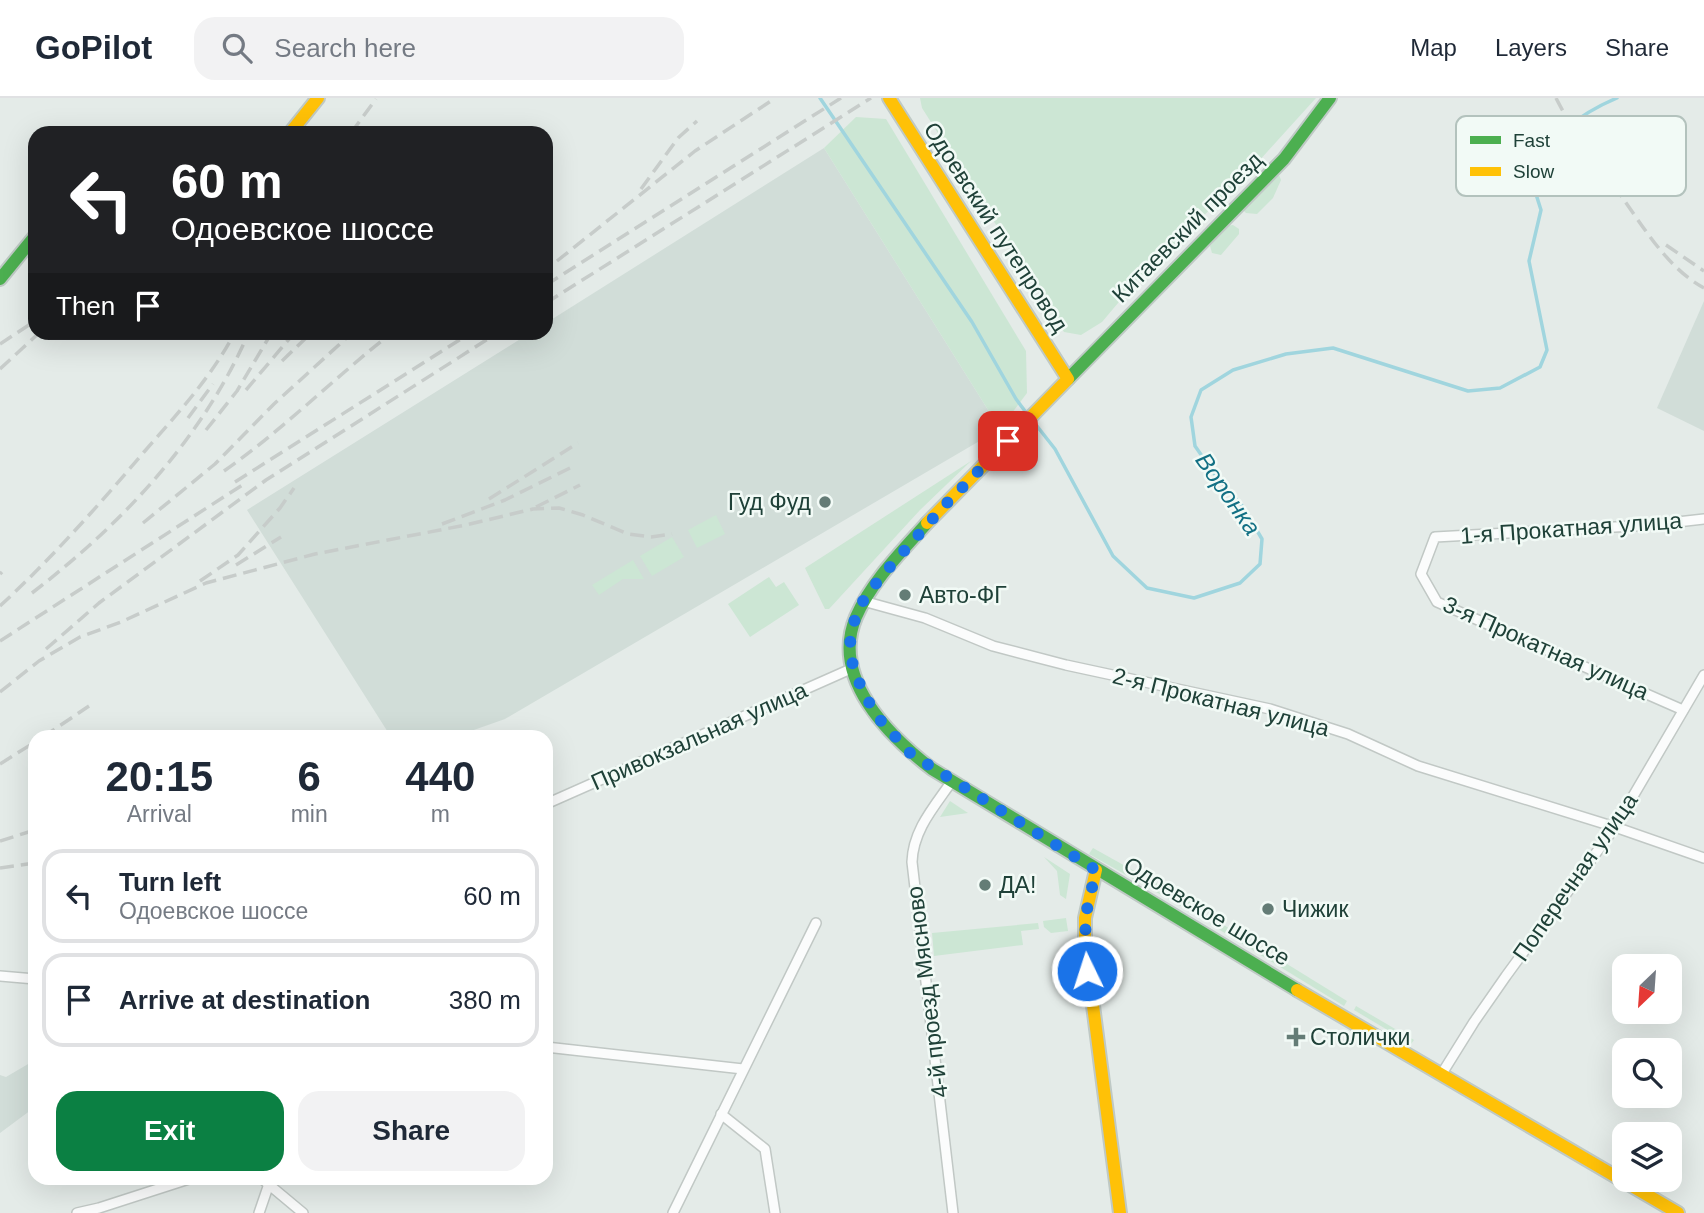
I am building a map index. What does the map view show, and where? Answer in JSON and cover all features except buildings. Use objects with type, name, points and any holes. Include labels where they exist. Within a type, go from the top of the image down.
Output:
[{"type":"main road","points":[[296,126],[318,98]]},
{"type":"main road","name":"Одоевский путепровод","points":[[889,98],[1068,379]]},
{"type":"main road","name":"Китаевский проезд","points":[[1068,379],[1284,159],[1330,98]]},
{"type":"main road","points":[[0,278],[28,244]]},
{"type":"main road","name":"Одоевское шоссе","points":[[1068,379],[943,507],[863,601],[850,639],[853,668],[865,696],[896,739],[911,754],[952,781],[1096,870],[1673,1212]]},
{"type":"main road","points":[[1096,870],[1085,918],[1085,944],[1121,1213]]},
{"type":"street","name":"1-я Прокатная улица","points":[[1421,574],[1435,537],[1651,525],[1704,519]]},
{"type":"street","name":"3-я Прокатная улица","points":[[1421,574],[1437,602],[1683,710]]},
{"type":"street","name":"2-я Прокатная улица","points":[[863,601],[925,618],[993,646],[1066,665],[1270,709],[1348,734],[1418,766],[1615,827],[1704,858]]},
{"type":"street","name":"Привокзальная улица","points":[[553,801],[853,668]]},
{"type":"street","name":"Поперечная улица","points":[[1441,1075],[1506,976],[1615,827],[1704,675]]},
{"type":"street","name":"4-й проезд Мясново","points":[[952,781],[914,840],[912,862],[953,1213]]},
{"type":"street","points":[[673,1213],[816,923]]},
{"type":"street","points":[[0,976],[28,978]]},
{"type":"street","points":[[553,1048],[743,1069]]},
{"type":"street","points":[[721,1114],[765,1149],[775,1213]]},
{"type":"street","points":[[77,1213],[170,1185]]},
{"type":"street","points":[[259,1213],[266,1185]]},
{"type":"street","points":[[272,1185],[303,1213]]},
{"type":"shaded area","points":[[824,148],[1000,429],[505,719],[474,730],[387,730],[247,510],[519,340],[553,340],[553,319]]},
{"type":"shaded area","points":[[1704,301],[1704,431],[1657,408]]},
{"type":"shaded area","points":[[28,1064],[28,1112],[0,1133],[0,1075],[6,1077]]},
{"type":"green space","points":[[920,98],[1316,98],[1249,172],[1140,277],[1102,322],[1081,335],[1064,332],[922,108]]},
{"type":"green space","points":[[856,117],[886,119],[1026,351],[1027,393],[1000,429],[824,148]]},
{"type":"green space","points":[[1274,174],[1279,175],[1281,180],[1273,198],[1257,214],[1246,213],[1243,210]]},
{"type":"green space","points":[[1233,225],[1239,229],[1239,234],[1221,255],[1212,253],[1210,246],[1226,226]]},
{"type":"green space","points":[[971,461],[920,510],[829,609],[825,609],[805,568]]},
{"type":"green space","points":[[716,515],[725,534],[697,548],[688,530]]},
{"type":"green space","points":[[672,537],[684,557],[652,576],[640,556]]},
{"type":"green space","points":[[633,560],[644,579],[623,579],[599,595],[592,585]]},
{"type":"green space","points":[[769,577],[776,587],[784,582],[799,605],[750,637],[728,604]]},
{"type":"green space","points":[[950,801],[968,813],[940,817]]},
{"type":"green space","points":[[1093,848],[1199,907],[1195,914],[1089,854]]},
{"type":"green space","points":[[1044,857],[1070,874],[1066,899],[1060,895],[1057,871]]},
{"type":"green space","points":[[1066,918],[1068,931],[1051,933],[1044,927],[1043,921]]},
{"type":"green space","points":[[1214,919],[1347,1001],[1344,1006],[1210,924]]},
{"type":"green space","points":[[1038,923],[1039,929],[1021,931],[1023,945],[934,956],[932,933]]},
{"type":"green space","points":[[1356,1006],[1414,1040],[1411,1044],[1354,1010]]},
{"type":"waterway","name":"Воронка","points":[[820,98],[972,322],[1028,415]]},
{"type":"waterway","name":"Воронка","points":[[1584,116],[1617,98]]},
{"type":"waterway","name":"Воронка","points":[[1033,421],[1055,449],[1113,556],[1147,588],[1194,598],[1240,583],[1260,564],[1262,539],[1243,507],[1195,446],[1191,417],[1201,390],[1233,370],[1286,354],[1333,348],[1468,391],[1500,388],[1540,367],[1547,350],[1529,261],[1541,210],[1537,196]]},
{"type":"railway","points":[[553,281],[841,98]]},
{"type":"railway","points":[[553,299],[871,98]]},
{"type":"railway","points":[[1556,98],[1566,116]]},
{"type":"railway","points":[[356,126],[376,99]]},
{"type":"railway","points":[[557,261],[695,151],[774,99]]},
{"type":"railway","points":[[641,189],[678,138],[697,121]]},
{"type":"railway","points":[[1621,196],[1667,258],[1704,288]]},
{"type":"railway","points":[[1666,245],[1704,271]]},
{"type":"railway","points":[[0,344],[28,326]]},
{"type":"railway","points":[[0,369],[31,340]]},
{"type":"railway","points":[[0,606],[74,531],[169,424],[204,380],[231,340]]},
{"type":"railway","points":[[32,593],[98,538],[157,476],[208,408],[245,340]]},
{"type":"railway","points":[[206,430],[237,391],[267,340]]},
{"type":"railway","points":[[246,390],[288,340]]},
{"type":"railway","points":[[282,361],[304,340]]},
{"type":"railway","points":[[143,523],[215,464],[274,404],[344,340]]},
{"type":"railway","points":[[224,471],[268,438],[383,340]]},
{"type":"railway","points":[[235,482],[459,340]]},
{"type":"railway","points":[[46,649],[99,603],[266,480],[486,340]]},
{"type":"railway","points":[[188,418],[213,384]]},
{"type":"railway","points":[[489,499],[578,443]]},
{"type":"railway","points":[[442,524],[505,500],[570,468]]},
{"type":"railway","points":[[0,641],[247,482]]},
{"type":"railway","points":[[536,507],[580,485]]},
{"type":"railway","points":[[200,581],[238,555],[294,488]]},
{"type":"railway","points":[[0,692],[39,661],[80,637],[121,622],[206,583],[315,554],[466,525],[533,509],[559,508],[628,534],[651,537],[672,534]]},
{"type":"railway","points":[[236,565],[281,537]]},
{"type":"railway","points":[[53,730],[89,706]]},
{"type":"railway","points":[[0,764],[28,746]]},
{"type":"railway","points":[[0,841],[28,832]]},
{"type":"railway","points":[[0,868],[28,864]]},
{"type":"traffic: fast","points":[[1068,379],[1284,159],[1330,98]]},
{"type":"traffic: fast","points":[[0,279],[28,245]]},
{"type":"traffic: fast","points":[[927,523],[870,591],[856,617],[850,640],[851,662],[857,683],[882,722],[898,740],[932,769],[1297,990]]},
{"type":"traffic: slow","points":[[296,126],[318,98]]},
{"type":"traffic: slow","points":[[889,98],[1068,379],[927,523]]},
{"type":"traffic: slow","points":[[1096,870],[1085,918],[1085,944],[1120,1213]]},
{"type":"traffic: slow","points":[[1297,990],[1678,1213]]},
{"type":"place","name":"Гуд Фуд","points":[[825,502]]},
{"type":"place","name":"Авто-ФГ","points":[[905,595]]},
{"type":"place","name":"ДА!","points":[[985,885]]},
{"type":"place","name":"Чижик","points":[[1268,909]]},
{"type":"place","name":"Столички","points":[[1296,1037]]},
{"type":"route","points":[[1008,441],[943,507],[863,601],[850,639],[853,668],[865,696],[881,721],[911,754],[1096,870],[1085,918],[1087,971]]}]
